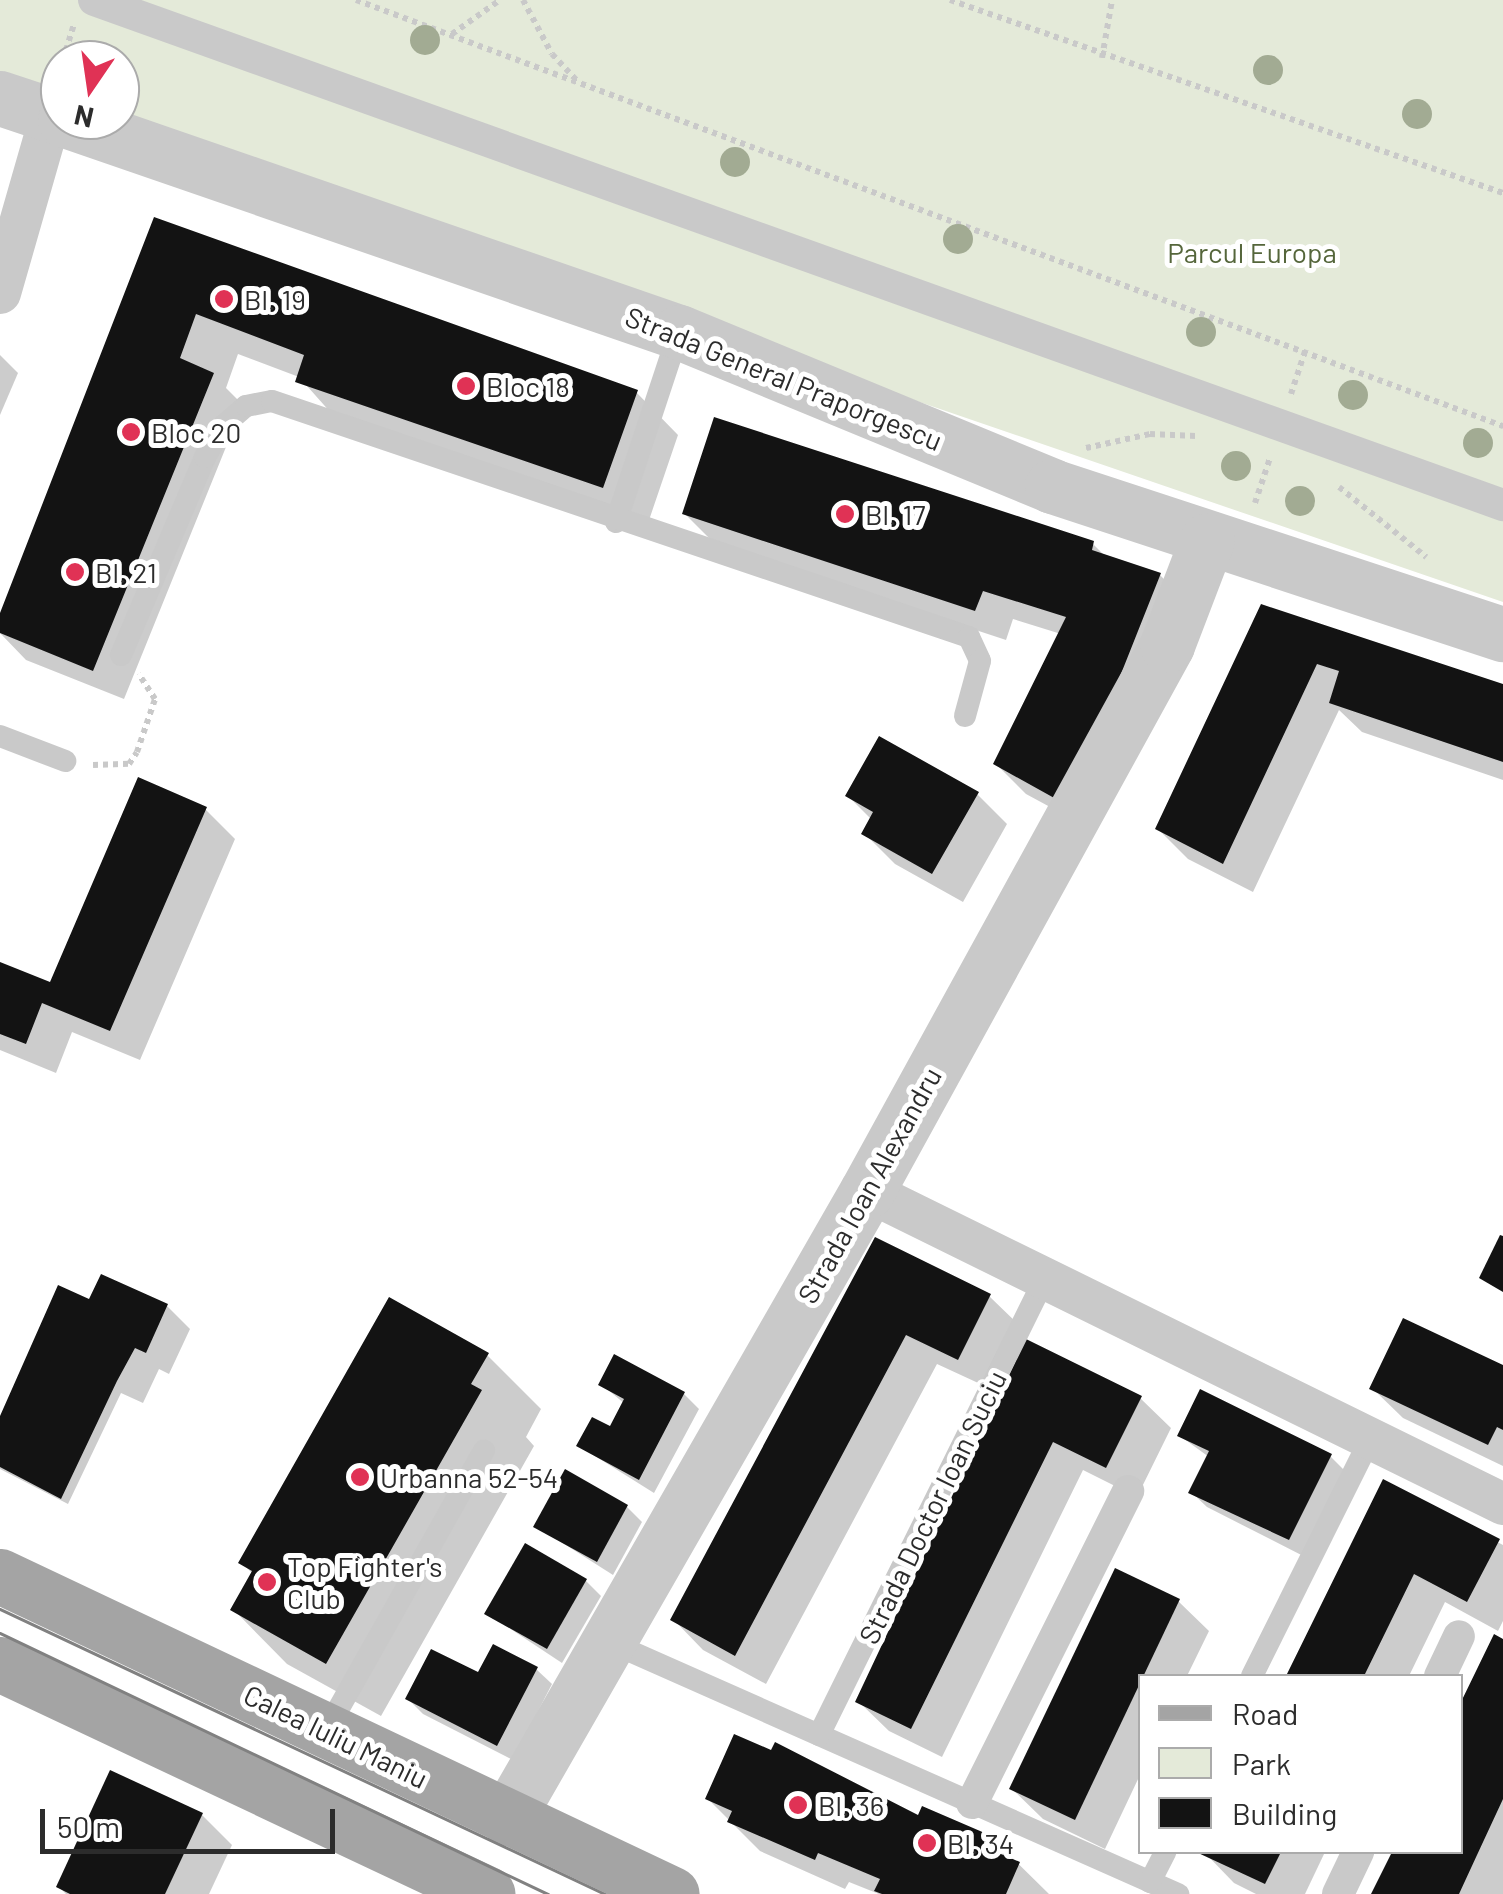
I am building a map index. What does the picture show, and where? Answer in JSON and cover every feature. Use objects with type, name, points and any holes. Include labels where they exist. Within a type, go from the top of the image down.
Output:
[{"type":"main road","name":"Calea Iuliu Maniu","points":[[0,1576],[672,1894]]},
{"type":"main road","points":[[0,1664],[473,1891]]},
{"type":"street","points":[[94,0],[1503,505]]},
{"type":"street","name":"Strada General Praporgescu","points":[[0,98],[40,112]]},
{"type":"street","points":[[4,274],[51,140]]},
{"type":"street","name":"Strada General Praporgescu","points":[[123,140],[679,332],[1052,486],[1503,634]]},
{"type":"street","name":"Strada Ioan Alexandru","points":[[507,1818],[867,1191],[1167,645],[1207,540]]},
{"type":"street","points":[[867,1191],[1503,1504]]},
{"type":"street","points":[[972,1803],[1128,1492]]},
{"type":"street","points":[[1441,1674],[1459,1636]]},
{"type":"street","points":[[1338,1894],[1357,1854]]},
{"type":"lane","points":[[616,522],[679,332]]},
{"type":"lane","points":[[121,655],[205,457],[224,425],[246,406],[272,401],[304,408],[616,522],[968,637],[980,662],[965,716]]},
{"type":"lane","points":[[0,736],[65,761]]},
{"type":"lane","name":"Strada Doctor Ioan Suciu","points":[[819,1735],[1044,1278]]},
{"type":"lane","points":[[1253,1674],[1370,1439]]},
{"type":"lane","points":[[326,1731],[484,1451]]},
{"type":"lane","points":[[607,1641],[1178,1894]]},
{"type":"lane","points":[[1150,1882],[1164,1854]]},
{"type":"path","points":[[356,0],[1306,348],[1503,426]]},
{"type":"path","points":[[451,35],[500,0]]},
{"type":"path","points":[[523,0],[552,54],[578,82]]},
{"type":"path","points":[[950,0],[1102,58],[1503,193]]},
{"type":"path","points":[[1102,58],[1112,0]]},
{"type":"path","points":[[1282,424],[1306,348]]},
{"type":"path","points":[[1052,486],[1076,454],[1115,438],[1150,434],[1216,440]]},
{"type":"path","points":[[1253,450],[1289,462]]},
{"type":"path","points":[[1324,476],[1416,545],[1442,575],[1445,616]]},
{"type":"path","points":[[65,761],[114,768],[129,764],[137,752],[155,699],[121,655]]},
{"type":"green space","name":"Parcul Europa","points":[[0,0],[1503,0],[1503,602],[140,135],[140,40],[40,40],[40,100],[0,87]]},
{"type":"building","points":[[154,217],[638,390],[603,488],[295,382],[304,355],[196,314],[180,358],[214,373],[93,671],[0,633],[0,613]]},
{"type":"building","points":[[714,417],[1094,541],[1092,550],[1161,573],[1113,694],[1056,799],[993,764],[1066,617],[983,591],[975,611],[682,514]]},
{"type":"building","points":[[1261,604],[1503,684],[1503,762],[1329,703],[1339,671],[1317,664],[1223,864],[1155,829]]},
{"type":"building","points":[[879,736],[979,792],[932,874],[861,834],[873,812],[845,796]]},
{"type":"building","points":[[138,777],[207,807],[110,1031],[42,1003],[26,1044],[0,1034],[0,962],[50,982]]},
{"type":"building","points":[[1500,1235],[1503,1236],[1503,1292],[1479,1278]]},
{"type":"building","points":[[875,1237],[991,1294],[958,1360],[906,1335],[735,1656],[670,1620]]},
{"type":"building","points":[[101,1274],[168,1304],[146,1353],[135,1348],[61,1499],[0,1467],[0,1416],[58,1285],[89,1299]]},
{"type":"building","name":"Urbanna 52-54","points":[[389,1297],[489,1353],[471,1384],[482,1390],[326,1664],[230,1610],[252,1571],[238,1563]]},
{"type":"building","points":[[1403,1318],[1503,1365],[1503,1430],[1497,1427],[1488,1445],[1369,1389]]},
{"type":"building","points":[[1026,1339],[1142,1396],[1106,1468],[1053,1442],[911,1729],[855,1702]]},
{"type":"building","points":[[614,1354],[685,1392],[639,1480],[576,1446],[592,1417],[610,1426],[624,1399],[598,1385]]},
{"type":"building","points":[[1200,1389],[1332,1454],[1289,1540],[1188,1493],[1209,1451],[1177,1436]]},
{"type":"building","points":[[565,1469],[628,1505],[597,1562],[533,1527]]},
{"type":"building","points":[[1383,1479],[1500,1539],[1467,1602],[1414,1574],[1365,1674],[1287,1674]]},
{"type":"building","points":[[525,1543],[587,1579],[547,1649],[484,1614]]},
{"type":"building","points":[[1115,1568],[1180,1599],[1144,1674],[1138,1674],[1138,1687],[1075,1820],[1009,1789]]},
{"type":"building","points":[[1494,1634],[1503,1639],[1503,1799],[1459,1894],[1371,1894],[1391,1854],[1463,1854],[1463,1698]]},
{"type":"building","points":[[493,1644],[538,1667],[497,1746],[405,1699],[431,1649],[478,1672]]},
{"type":"building","points":[[734,1734],[771,1750],[775,1742],[918,1815],[922,1806],[994,1837],[989,1849],[1020,1862],[1006,1894],[882,1894],[874,1891],[880,1879],[818,1853],[815,1860],[727,1822],[732,1811],[705,1799]]},
{"type":"building","points":[[110,1770],[203,1813],[165,1894],[70,1894],[56,1887]]},
{"type":"building","points":[[1200,1854],[1280,1854],[1265,1884]]},
{"type":"tram line","points":[[0,1609],[605,1894]]},
{"type":"tram line","points":[[0,1633],[548,1894]]},
{"type":"place","name":"Bl. 19","points":[[224,299]]},
{"type":"place","name":"Bloc 18","points":[[466,386]]},
{"type":"place","name":"Bloc 20","points":[[131,432]]},
{"type":"place","name":"Bl. 17","points":[[845,514]]},
{"type":"place","name":"Bl. 21","points":[[75,572]]},
{"type":"place","name":"Urbanna 52-54","points":[[360,1477]]},
{"type":"place","name":"Top Fighter's Club","points":[[267,1582]]},
{"type":"place","name":"Bl. 36","points":[[798,1805]]},
{"type":"place","name":"Bl. 34","points":[[927,1843]]}]
